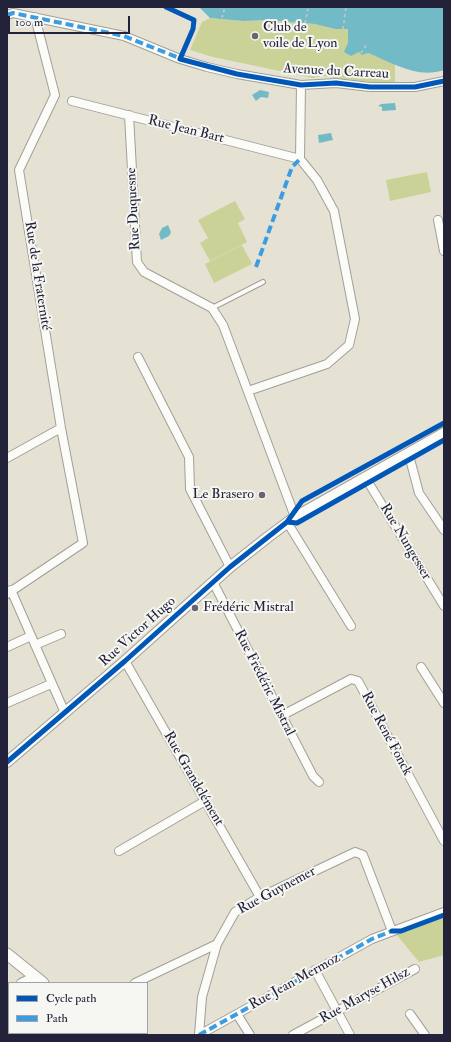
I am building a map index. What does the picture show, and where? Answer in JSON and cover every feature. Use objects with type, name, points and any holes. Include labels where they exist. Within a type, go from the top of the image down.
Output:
[{"type":"main road","points":[[7,954],[39,980]]},
{"type":"street","name":"Avenue du Carreau","points":[[7,15],[13,13],[124,36],[180,59],[207,67],[237,74],[301,85],[336,83],[370,87],[415,87],[444,81]]},
{"type":"street","name":"Rue de la Fraternité","points":[[9,592],[83,543],[61,428],[19,170],[55,95],[35,17]]},
{"type":"street","points":[[248,391],[327,364],[349,345],[355,319],[334,211],[317,180],[300,159],[301,85]]},
{"type":"street","name":"Rue Jean Bart","points":[[72,100],[300,159]]},
{"type":"street","name":"Rue Duquesne","points":[[129,115],[137,262],[144,272],[212,308],[223,325],[248,391],[291,520],[351,626]]},
{"type":"street","points":[[438,220],[444,251]]},
{"type":"street","points":[[138,357],[189,457],[190,489],[230,567]]},
{"type":"street","points":[[7,458],[61,428]]},
{"type":"street","name":"Rue Victor Hugo","points":[[7,762],[125,661],[230,567],[291,520],[444,433]]},
{"type":"street","points":[[407,454],[410,459],[419,493],[444,530]]},
{"type":"street","name":"Rue Nungesser","points":[[365,477],[444,606]]},
{"type":"street","name":"Rue Frédéric Mistral","points":[[213,582],[281,716],[313,776],[319,782]]},
{"type":"street","points":[[9,592],[31,636],[65,713]]},
{"type":"street","points":[[35,645],[60,634]]},
{"type":"street","points":[[7,647],[31,636]]},
{"type":"street","name":"Rue Grandclément","points":[[125,661],[260,897]]},
{"type":"street","points":[[421,667],[444,703]]},
{"type":"street","name":"Rue René Fonck","points":[[281,716],[351,679],[358,681],[444,841]]},
{"type":"street","points":[[7,703],[52,684]]},
{"type":"street","points":[[119,851],[205,801]]},
{"type":"street","name":"Rue Guynemer","points":[[199,1035],[202,997],[217,944],[235,912],[260,897],[355,852],[362,855],[392,931]]},
{"type":"street","name":"Rue Jean Mermoz","points":[[199,1035],[372,939],[444,912]]},
{"type":"street","points":[[137,982],[217,944]]},
{"type":"street","name":"Rue Maryse Hilsz","points":[[293,1035],[337,1013],[415,969]]},
{"type":"street","points":[[315,970],[350,1035]]},
{"type":"street","points":[[27,982],[39,980]]},
{"type":"street","points":[[237,1014],[250,1035]]},
{"type":"street","points":[[410,1014],[425,1035]]},
{"type":"lane","points":[[212,308],[263,282]]},
{"type":"path","points":[[222,18],[225,7]]},
{"type":"path","points":[[343,29],[346,7]]},
{"type":"path","points":[[305,23],[308,9]]},
{"type":"path","points":[[361,53],[368,43]]},
{"type":"green space","name":"Club de voile de Lyon","points":[[210,18],[243,21],[268,20],[316,24],[335,29],[348,29],[348,43],[359,52],[368,53],[395,63],[395,85],[321,76],[313,78],[213,57],[190,50],[202,22]]},
{"type":"green space","points":[[427,172],[431,192],[390,201],[386,180]]},
{"type":"green space","points":[[235,201],[245,219],[238,223],[247,242],[210,261],[200,243],[208,238],[198,220]]},
{"type":"green space","points":[[242,245],[252,264],[214,283],[205,264]]},
{"type":"green space","points":[[444,917],[444,955],[419,962],[396,934]]},
{"type":"water","points":[[199,7],[444,7],[444,70],[424,73],[405,69],[368,53],[362,55],[359,52],[351,56],[344,52],[348,43],[348,29],[335,29],[315,24],[268,20],[243,21],[210,18]]},
{"type":"water","points":[[260,90],[269,92],[268,98],[261,97],[256,101],[252,95]]},
{"type":"water","points":[[395,103],[396,110],[382,111],[382,107],[378,106],[381,104]]},
{"type":"water","points":[[331,133],[333,140],[319,143],[318,135]]},
{"type":"water","points":[[168,225],[171,232],[169,236],[161,240],[159,234],[162,228]]},
{"type":"marked path","points":[[7,15],[13,13],[124,36],[184,60]]},
{"type":"marked path","points":[[256,267],[292,167],[300,159]]},
{"type":"marked path","points":[[199,1035],[372,939],[392,931]]},
{"type":"cycle path","points":[[166,7],[194,20],[193,29],[180,59],[237,74],[301,85],[336,83],[370,87],[415,87],[444,81]]},
{"type":"cycle path","points":[[7,762],[125,661],[230,567],[287,522],[302,501],[444,423]]},
{"type":"cycle path","points":[[287,522],[297,523],[444,440]]},
{"type":"cycle path","points":[[392,931],[401,931],[444,915]]},
{"type":"place","name":"Club de voile de Lyon","points":[[255,36]]},
{"type":"place","name":"Le Brasero","points":[[262,495]]},
{"type":"place","name":"Frédéric Mistral","points":[[195,608]]}]
